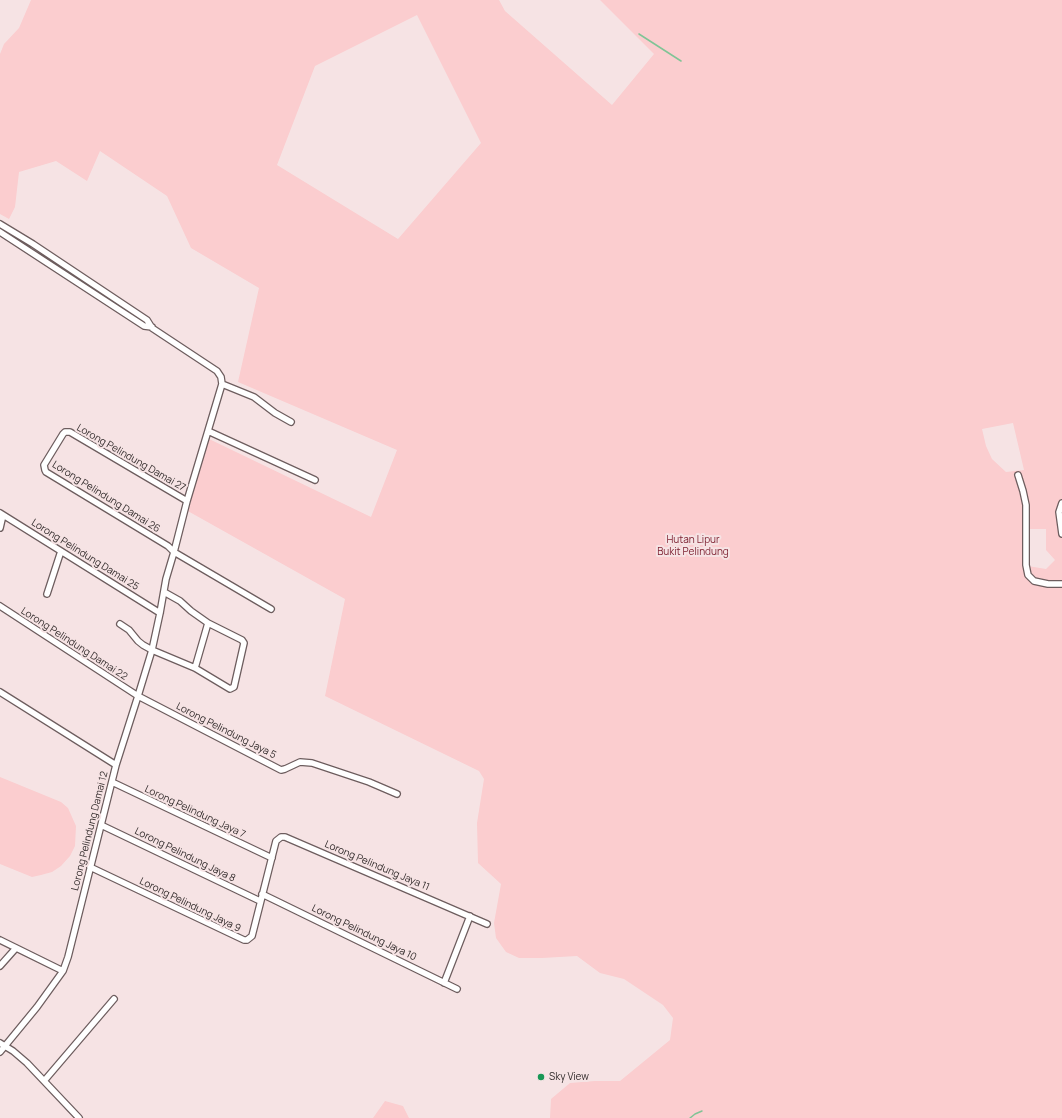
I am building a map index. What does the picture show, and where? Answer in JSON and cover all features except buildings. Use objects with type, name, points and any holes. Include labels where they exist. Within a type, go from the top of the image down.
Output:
[{"type":"street","points":[[0,224],[33,244],[147,320],[152,328]]},
{"type":"street","points":[[0,232],[144,326],[152,328],[217,371],[221,376],[222,384],[254,397],[275,413],[291,422]]},
{"type":"street","name":"Lorong Pelindung Damai 12","points":[[0,1052],[2,1045],[37,1007],[63,971],[68,957],[116,766],[152,650],[166,579],[186,501],[222,384]]},
{"type":"street","points":[[208,431],[315,480]]},
{"type":"street","name":"Lorong Pelindung Damai 27","points":[[65,432],[70,432],[186,501]]},
{"type":"street","name":"Lorong Pelindung Damai 26","points":[[65,432],[44,465],[46,472],[168,546],[174,552],[271,609]]},
{"type":"street","points":[[1018,475],[1026,505],[1026,565],[1028,575],[1034,580],[1048,584],[1062,584]]},
{"type":"street","points":[[1062,503],[1059,512],[1062,534]]},
{"type":"street","points":[[0,528],[2,514]]},
{"type":"street","name":"Lorong Pelindung Damai 25","points":[[2,514],[160,613]]},
{"type":"street","points":[[47,594],[61,551]]},
{"type":"street","points":[[120,624],[129,630],[138,641],[152,650],[195,668],[232,688],[235,685],[245,644],[242,640],[208,623],[180,601],[164,592]]},
{"type":"street","name":"Lorong Pelindung Damai 22","points":[[0,606],[138,696]]},
{"type":"street","points":[[195,668],[208,623]]},
{"type":"street","points":[[0,692],[116,766]]},
{"type":"street","name":"Lorong Pelindung Jaya 5","points":[[138,696],[281,770],[300,762],[312,763],[369,782],[397,794]]},
{"type":"street","name":"Lorong Pelindung Jaya 7","points":[[112,782],[272,858]]},
{"type":"street","name":"Lorong Pelindung Jaya 8","points":[[101,825],[260,901]]},
{"type":"street","name":"Lorong Pelindung Jaya 11","points":[[272,858],[276,841],[282,837],[285,837],[487,924]]},
{"type":"street","name":"Lorong Pelindung Jaya 9","points":[[90,867],[244,940],[247,940],[252,936],[272,858]]},
{"type":"street","name":"Lorong Pelindung Jaya 10","points":[[262,894],[457,989]]},
{"type":"street","points":[[444,983],[470,916]]},
{"type":"street","points":[[0,940],[63,971]]},
{"type":"street","points":[[0,966],[16,948]]},
{"type":"street","points":[[44,1081],[114,999]]},
{"type":"street","points":[[2,1045],[14,1051],[79,1118]]},
{"type":"green space","name":"Hutan Lipur Bukit Pelindung","points":[[31,0],[499,0],[505,11],[612,105],[654,54],[600,0],[1062,0],[1062,1118],[550,1118],[551,1099],[570,1083],[620,1081],[670,1040],[673,1018],[663,1005],[624,979],[600,973],[577,956],[519,958],[506,952],[496,938],[494,923],[501,884],[478,863],[477,823],[484,779],[479,771],[325,696],[345,599],[186,510],[207,438],[371,517],[397,450],[238,382],[259,288],[191,248],[167,196],[100,151],[87,181],[56,161],[19,172],[15,207],[9,219],[0,214],[0,54],[4,44],[19,28]],"holes":[[[417,15],[481,143],[398,239],[277,165],[315,66]],[[1013,423],[1024,470],[1006,472],[992,459],[986,446],[982,429]],[[1029,529],[1046,529],[1046,550],[1055,560],[1046,569],[1028,566]]]},
{"type":"green space","points":[[0,777],[61,802],[68,808],[76,826],[75,846],[70,856],[61,866],[52,872],[32,877],[0,864]]},
{"type":"green space","points":[[385,1101],[403,1106],[409,1118],[373,1118]]},
{"type":"waterway","points":[[639,34],[681,61]]},
{"type":"waterway","points":[[690,1118],[702,1111]]},
{"type":"place","name":"Sky View","points":[[541,1077]]}]
